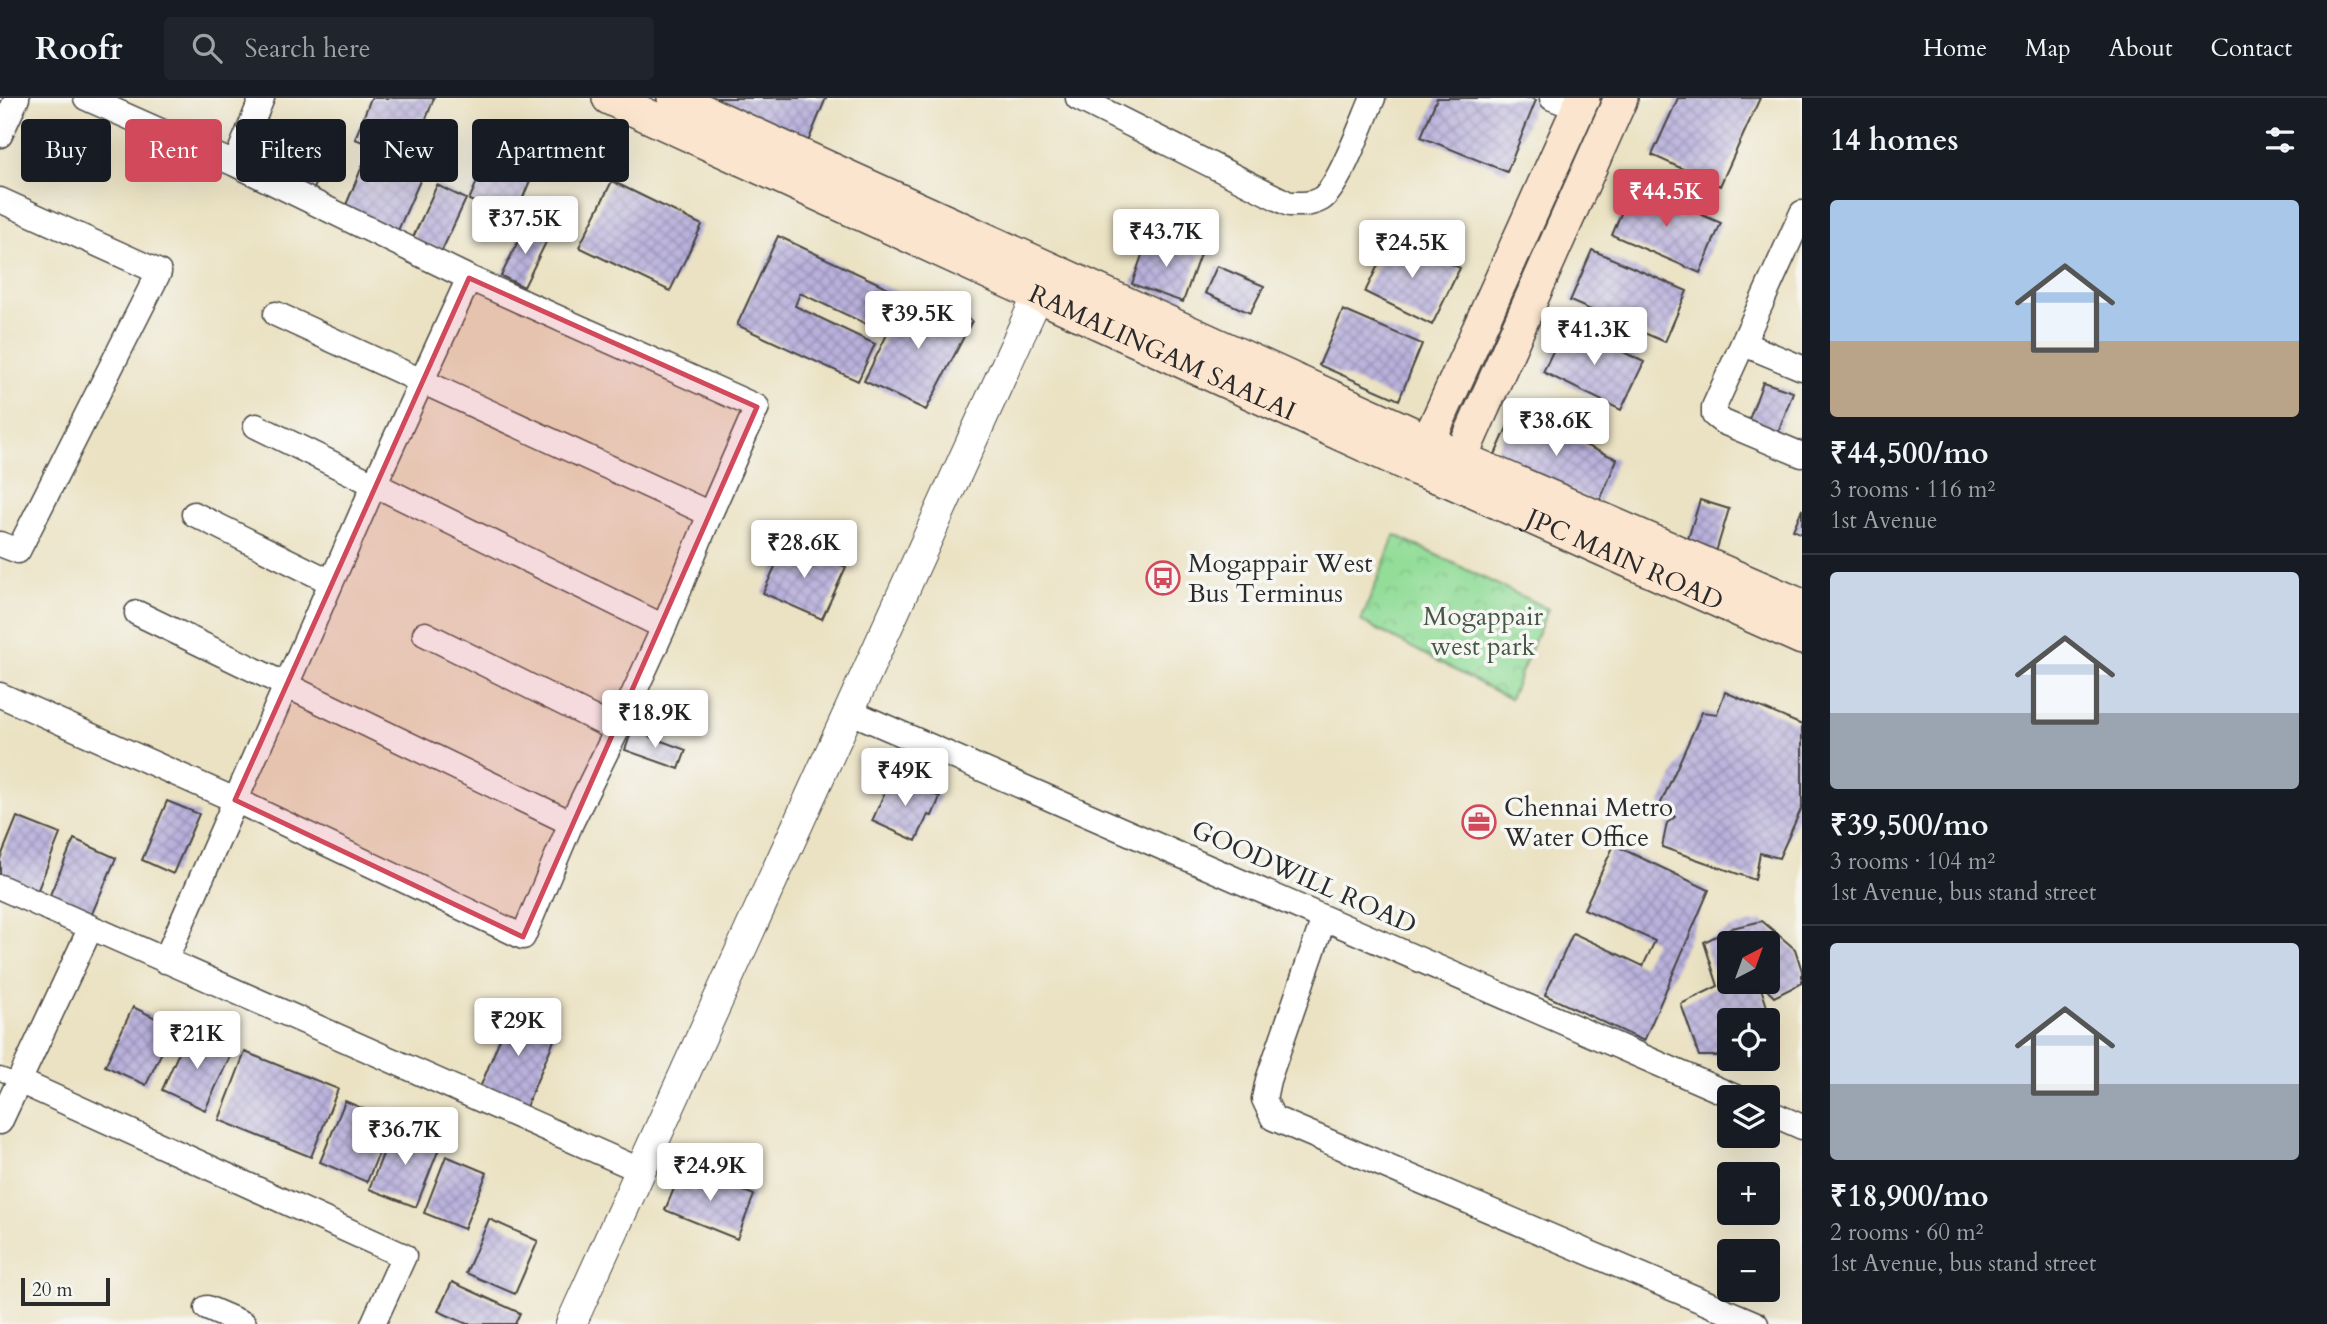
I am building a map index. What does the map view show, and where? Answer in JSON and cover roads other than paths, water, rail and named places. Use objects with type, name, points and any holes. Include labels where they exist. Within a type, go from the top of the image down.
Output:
[{"type":"main road","name":"RAMALINGAM SAALAI","points":[[609,98],[1044,282]]},
{"type":"main road","points":[[674,98],[1044,282],[1455,470],[1802,606]]},
{"type":"main road","points":[[1455,470],[1621,98]]},
{"type":"main road","points":[[1422,455],[1571,101]]},
{"type":"main road","name":"JPC MAIN ROAD","points":[[1455,470],[1802,638]]},
{"type":"street","points":[[0,135],[18,98]]},
{"type":"street","points":[[0,695],[235,800],[523,937],[570,823],[617,730],[664,627],[757,407],[469,278],[235,164],[86,98]]},
{"type":"street","points":[[235,164],[262,98]]},
{"type":"street","points":[[1078,98],[1289,204],[1307,205],[1324,197],[1336,180],[1373,98]]},
{"type":"street","points":[[0,200],[159,272],[18,551],[0,544]]},
{"type":"street","points":[[1801,218],[1714,407],[1714,415],[1723,422],[1802,455]]},
{"type":"street","points":[[165,961],[374,485],[469,278]]},
{"type":"street","points":[[571,1324],[1044,282]]},
{"type":"street","points":[[276,314],[710,514]]},
{"type":"street","points":[[1744,344],[1802,368]]},
{"type":"street","points":[[257,426],[664,627]]},
{"type":"street","points":[[194,514],[331,582]]},
{"type":"street","points":[[136,613],[570,823]]},
{"type":"street","points":[[425,634],[617,730]]},
{"type":"street","name":"GOODWILL ROAD","points":[[849,710],[1717,1089]]},
{"type":"street","points":[[0,887],[642,1171]]},
{"type":"street","points":[[1324,918],[1268,1080],[1264,1099],[1273,1118],[1756,1324]]},
{"type":"street","points":[[0,1122],[10,1077],[90,928]]},
{"type":"street","points":[[10,1077],[404,1256],[373,1324]]},
{"type":"street","points":[[1780,1117],[1802,1127]]},
{"type":"street","points":[[207,1308],[244,1324]]},
{"type":"place","name":"Mogappair West Bus Terminus","points":[[1163,578]]},
{"type":"place","name":"Chennai Metro Water Office","points":[[1479,822]]},
{"type":"park label","name":"Mogappair west park","points":[[1483,631]]}]
